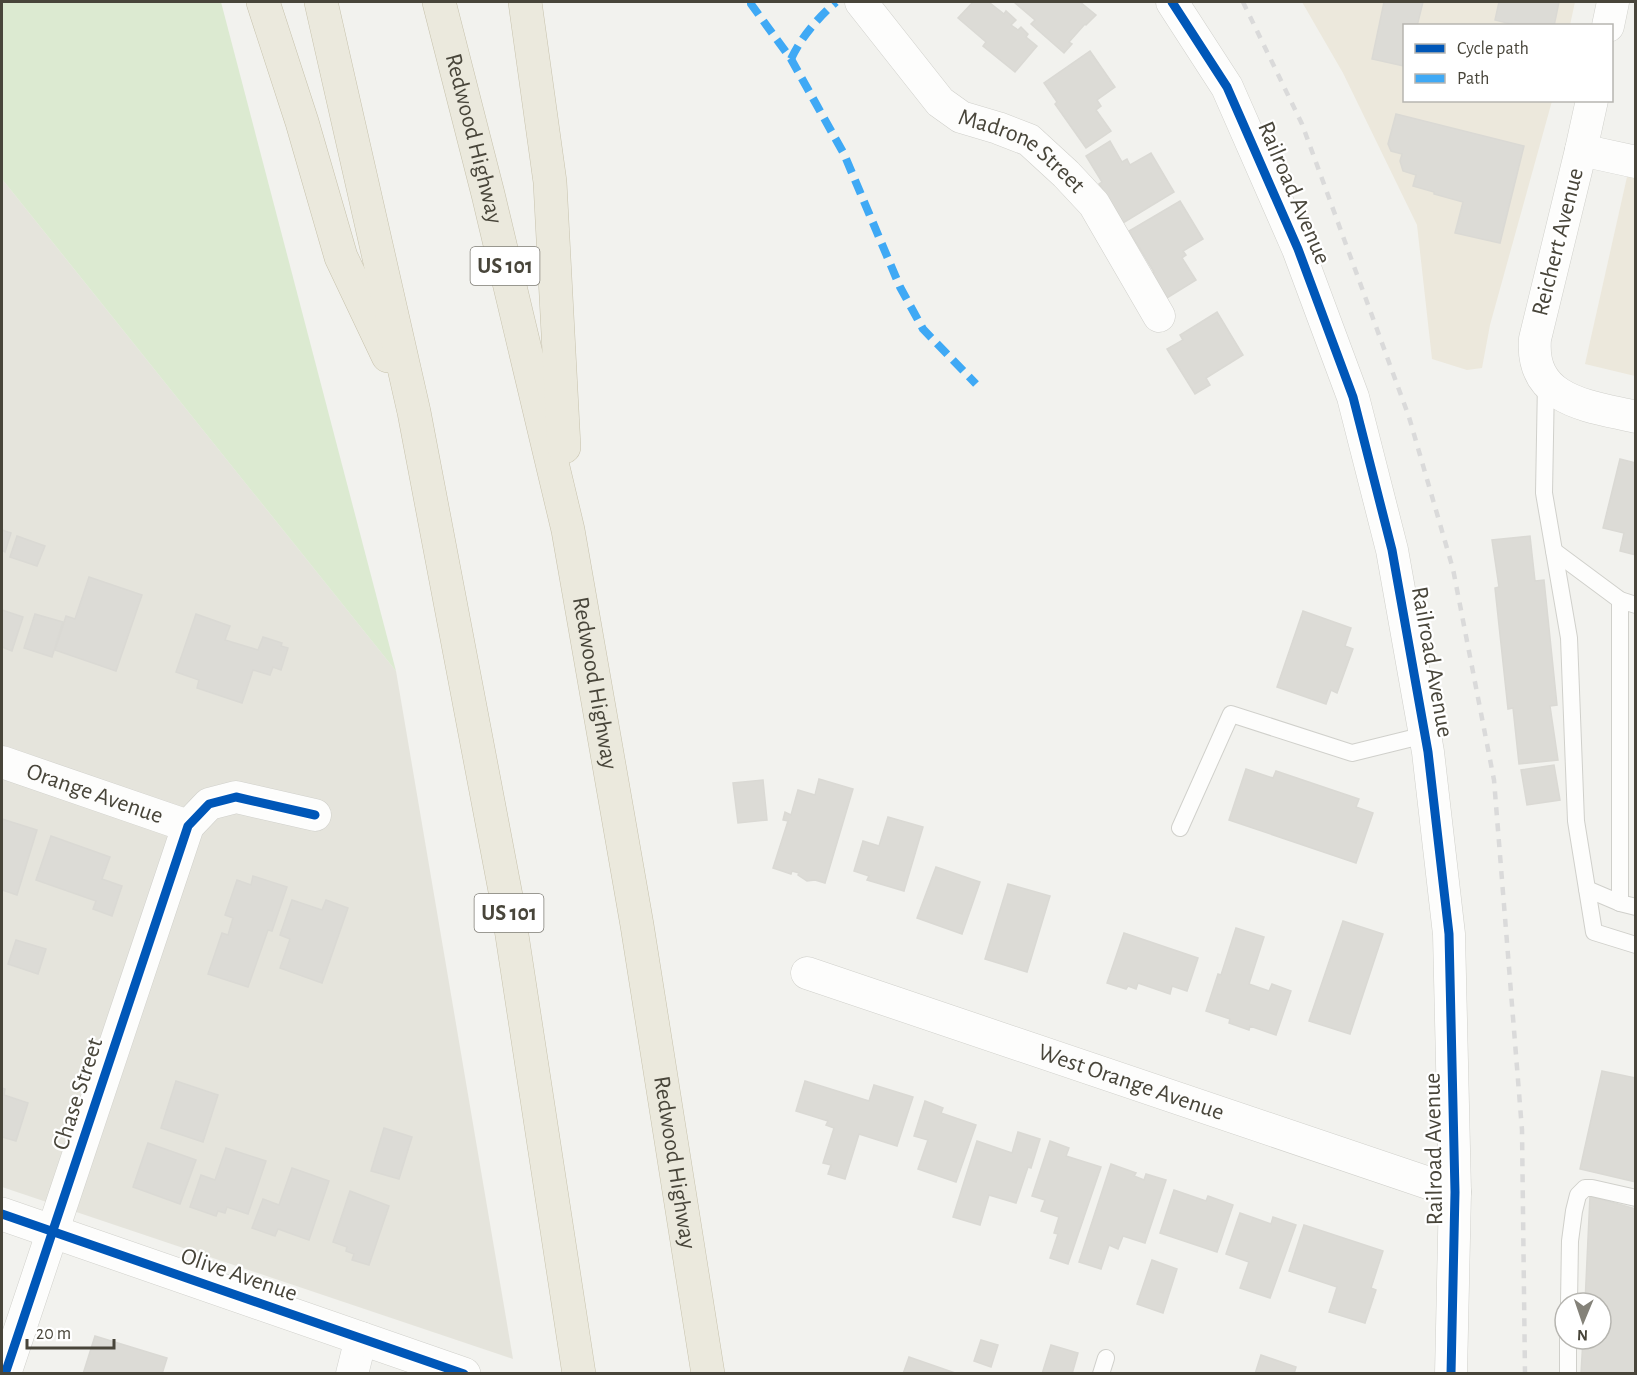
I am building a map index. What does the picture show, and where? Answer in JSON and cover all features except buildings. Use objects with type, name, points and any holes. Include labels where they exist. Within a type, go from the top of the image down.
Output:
[{"type":"highway","points":[[263,2],[302,122],[341,257],[414,412]]},
{"type":"highway","name":"US 101","points":[[321,2],[414,412],[506,896],[579,1374]]},
{"type":"highway","name":"Redwood Highway","points":[[439,2],[568,530],[637,926],[707,1368]]},
{"type":"highway","points":[[525,2],[550,182],[568,530]]},
{"type":"street","name":"Madrone Street","points":[[861,2],[940,102],[961,117],[1029,140],[1066,174],[1094,204],[1159,316]]},
{"type":"street","name":"Railroad Avenue","points":[[1172,2],[1227,87],[1298,249],[1353,397],[1392,550],[1425,735],[1449,934],[1455,1192],[1451,1374]]},
{"type":"street","points":[[1608,24],[1613,2]]},
{"type":"street","name":"Reichert Avenue","points":[[1546,382],[1536,360],[1535,339],[1592,102]]},
{"type":"street","points":[[1581,150],[1635,162]]},
{"type":"street","points":[[1546,382],[1560,394],[1576,403],[1635,417]]},
{"type":"street","name":"Orange Avenue","points":[[2,762],[188,826]]},
{"type":"street","points":[[188,826],[208,804],[236,797],[315,815]]},
{"type":"street","name":"Chase Street","points":[[5,1374],[188,826]]},
{"type":"street","name":"West Orange Avenue","points":[[807,973],[1455,1192]]},
{"type":"street","name":"Olive Avenue","points":[[2,1214],[464,1374]]},
{"type":"street","points":[[351,1374],[361,1338]]},
{"type":"lane","points":[[1546,382],[1544,493],[1569,638],[1576,821],[1594,932],[1635,945]]},
{"type":"lane","points":[[1554,551],[1628,602],[1628,905],[1587,889]]},
{"type":"lane","points":[[1180,828],[1231,714],[1352,753],[1425,735]]},
{"type":"lane","points":[[1569,1291],[1570,1241],[1578,1195],[1585,1188],[1592,1188],[1635,1198]]},
{"type":"lane","points":[[1568,1351],[1568,1374]]},
{"type":"shaded area","points":[[1302,2],[1575,2],[1570,24],[1403,24],[1403,102],[1552,102],[1490,325],[1482,368],[1467,370],[1432,359],[1417,225],[1343,73]]},
{"type":"shaded area","points":[[1629,168],[1636,170],[1635,376],[1585,364]]},
{"type":"shaded area","points":[[2,179],[396,671],[513,1359],[2,1187]]},
{"type":"green space","points":[[2,2],[221,2],[396,671],[2,179]]},
{"type":"railway","points":[[1243,2],[1302,124],[1409,417],[1453,569],[1494,780],[1522,1130],[1525,1374]]},
{"type":"marked path","points":[[751,2],[791,59],[844,154],[900,287],[923,329],[976,384]]},
{"type":"marked path","points":[[791,59],[811,28],[836,2]]},
{"type":"cycle path","points":[[1172,2],[1227,87],[1298,249],[1353,397],[1392,550],[1428,752],[1449,934],[1455,1192],[1451,1374]]},
{"type":"cycle path","points":[[5,1374],[188,826],[209,804],[236,797],[315,815]]},
{"type":"cycle path","points":[[2,1214],[464,1374]]}]
